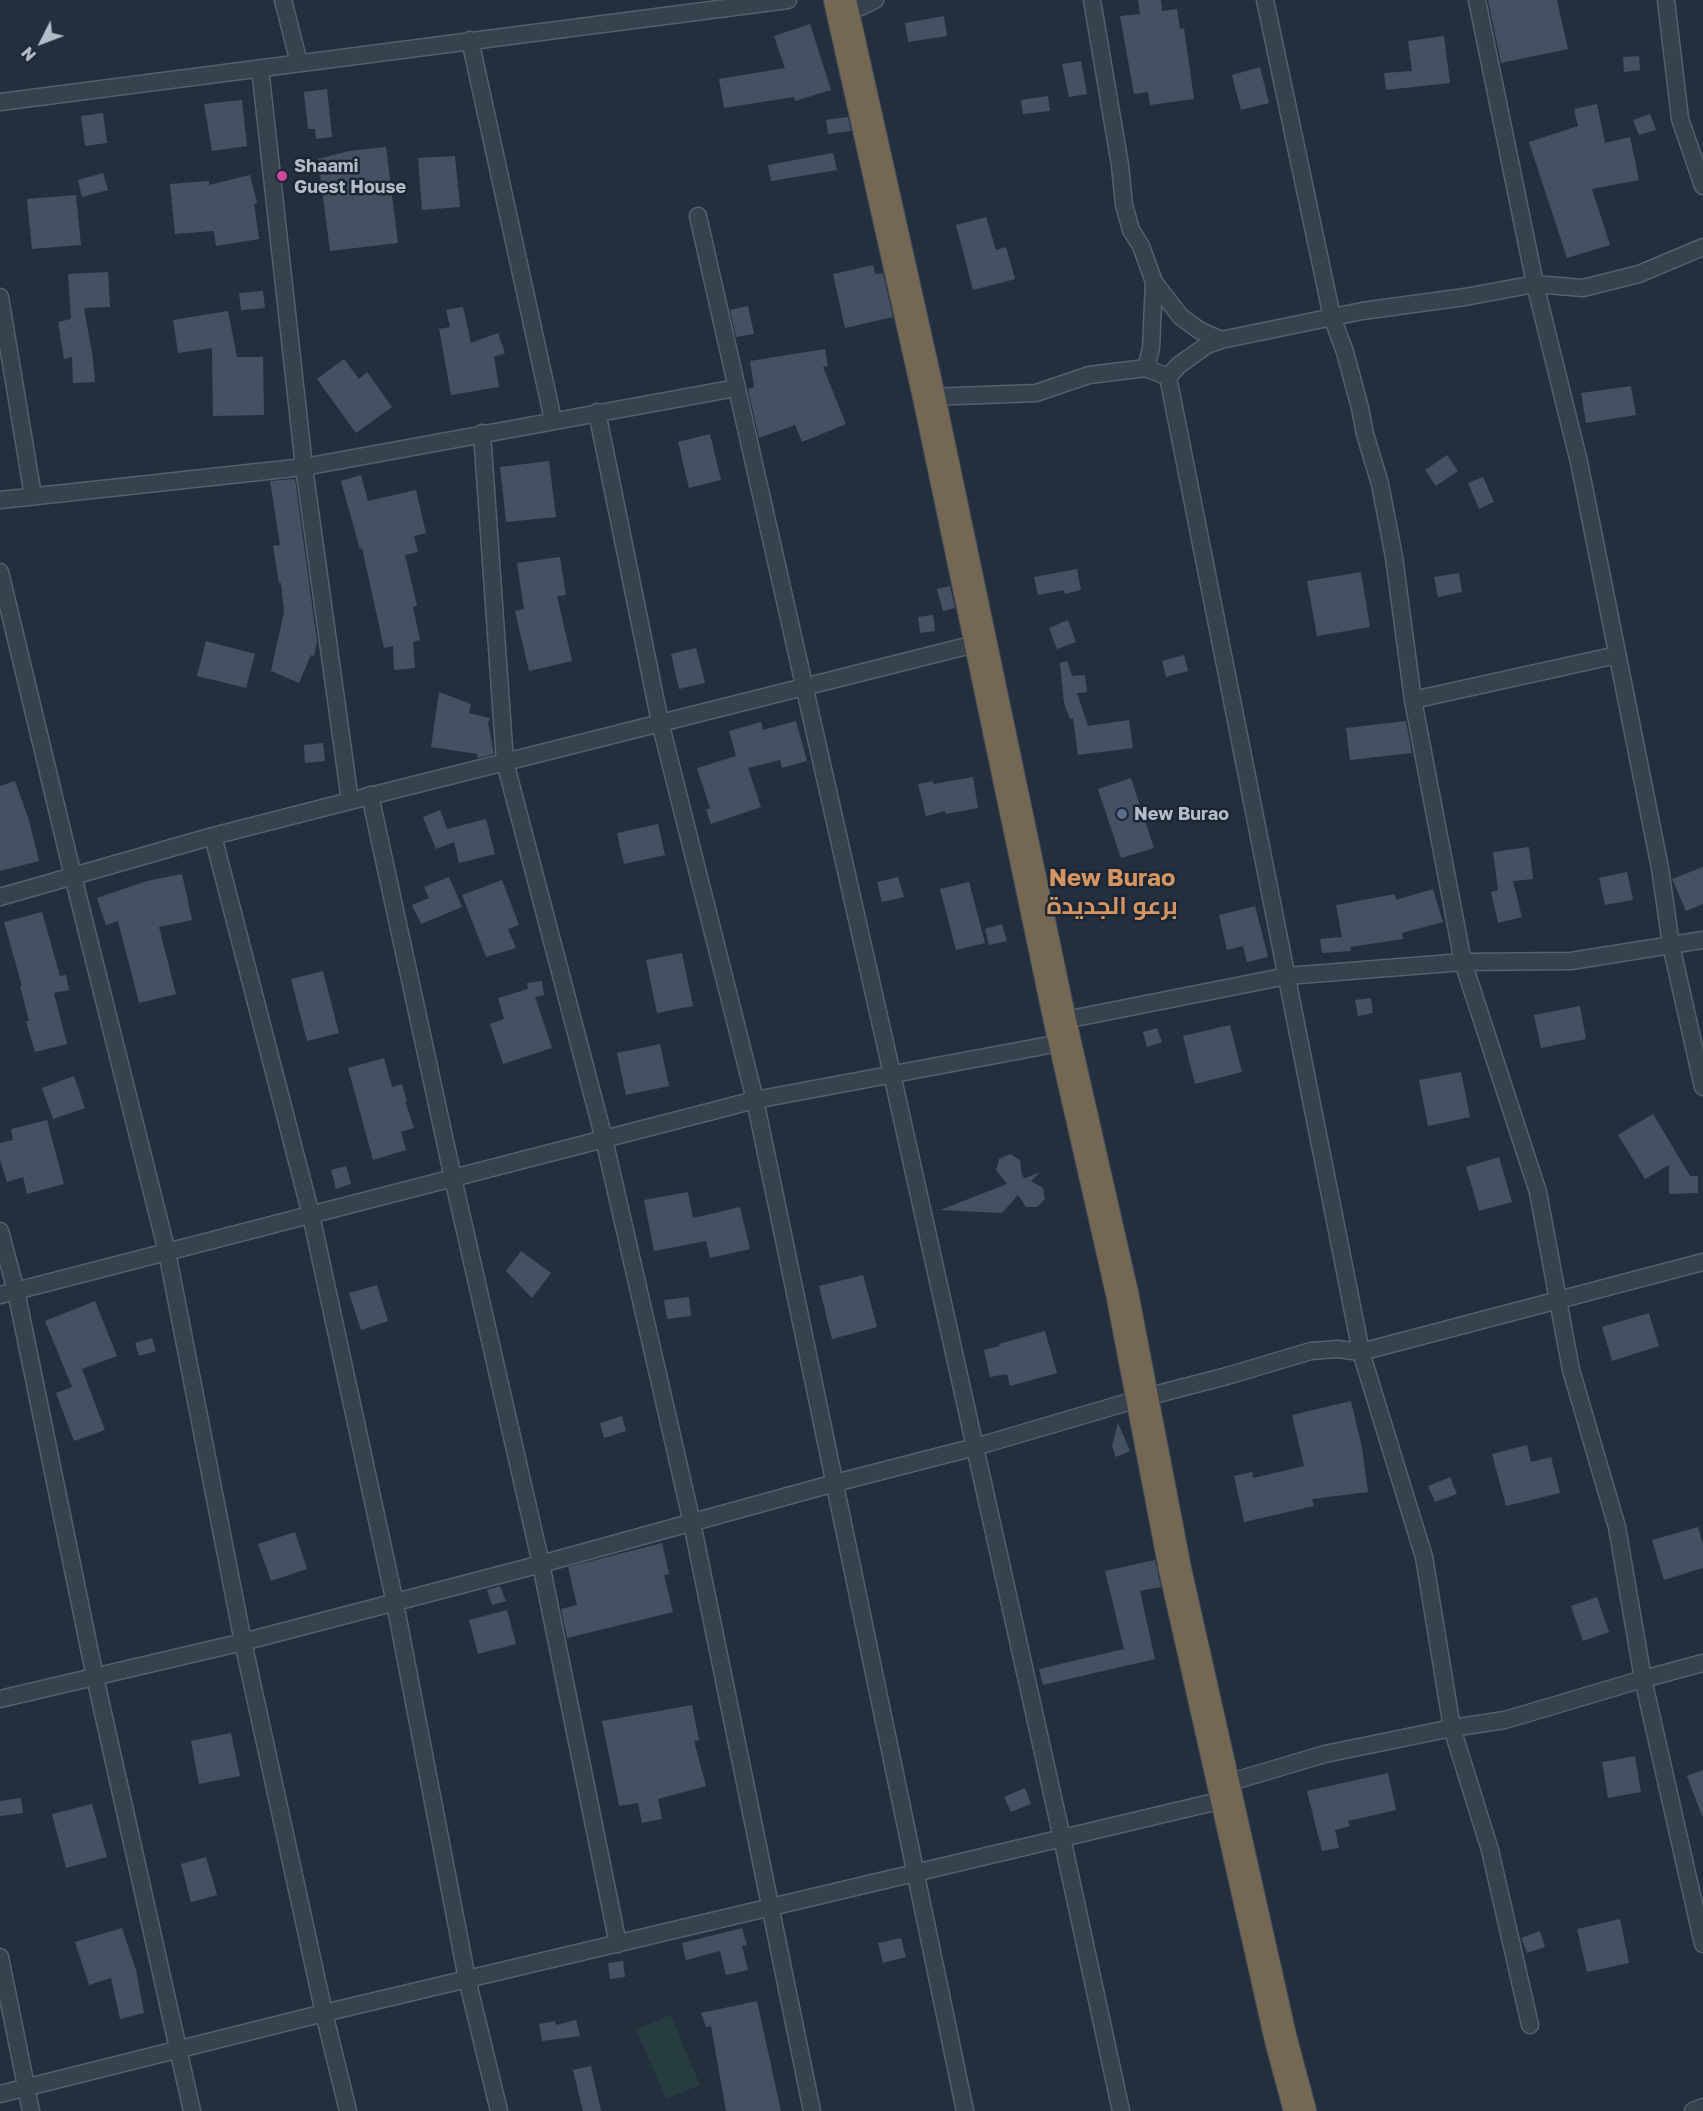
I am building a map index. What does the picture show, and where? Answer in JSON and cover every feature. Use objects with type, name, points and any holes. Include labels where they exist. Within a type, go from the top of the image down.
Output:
[{"type":"highway","points":[[842,8],[929,397],[1062,1032],[1122,1293],[1175,1569],[1281,2040],[1300,2111]]},
{"type":"street","points":[[284,0],[299,63]]},
{"type":"street","points":[[0,102],[788,0]]},
{"type":"street","points":[[842,8],[875,0]]},
{"type":"street","points":[[1092,0],[1120,165],[1124,205],[1131,230],[1141,246],[1154,282],[1181,317],[1199,330],[1221,340]]},
{"type":"street","points":[[1266,0],[1332,317],[1345,352],[1380,484],[1394,557],[1413,700],[1463,962],[1538,1192],[1572,1370],[1617,1527],[1643,1679],[1703,1944]]},
{"type":"street","points":[[1477,0],[1535,284],[1579,462],[1660,868],[1671,945],[1703,1087]]},
{"type":"street","points":[[1666,0],[1680,119],[1703,186]]},
{"type":"street","points":[[470,40],[553,420]]},
{"type":"street","points":[[260,68],[304,466],[350,801]]},
{"type":"street","points":[[698,216],[892,1074],[1121,2111]]},
{"type":"street","points":[[1168,376],[1179,364],[1207,345],[1221,340],[1362,311],[1465,297],[1535,284],[1583,288],[1639,274],[1703,247]]},
{"type":"street","points":[[1146,368],[1151,348],[1154,282]]},
{"type":"street","points":[[0,297],[33,496]]},
{"type":"street","points":[[929,397],[1036,393],[1089,375],[1146,368],[1168,376]]},
{"type":"street","points":[[1168,376],[1361,1352],[1424,1557],[1452,1728],[1490,1850],[1530,2025]]},
{"type":"street","points":[[0,500],[304,466],[736,388]]},
{"type":"street","points":[[597,412],[660,722],[755,1100],[964,2111]]},
{"type":"street","points":[[482,433],[505,762],[604,1139],[692,1523],[812,2111]]},
{"type":"street","points":[[0,572],[167,1252],[243,1642],[324,2013],[348,2111]]},
{"type":"street","points":[[0,897],[213,836],[370,795],[979,643]]},
{"type":"street","points":[[1413,700],[1617,655]]},
{"type":"street","points":[[370,795],[453,1178],[541,1564],[618,1944]]},
{"type":"street","points":[[213,836],[311,1215],[395,1603],[467,1979],[499,2111]]},
{"type":"street","points":[[8,1293],[755,1100],[892,1074],[1287,976],[1463,962],[1571,961],[1703,940]]},
{"type":"street","points":[[0,1231],[8,1293],[192,2111]]},
{"type":"street","points":[[0,1699],[243,1642],[395,1603],[834,1483],[975,1447],[1311,1351],[1336,1349],[1361,1352],[1703,1262]]},
{"type":"street","points":[[0,2094],[324,2013],[1062,1838],[1226,1791],[1325,1754],[1452,1728],[1505,1720],[1703,1663]]},
{"type":"street","points":[[0,1957],[31,2111]]},
{"type":"street","points":[[1692,2111],[1703,2107]]},
{"type":"green space","points":[[671,2015],[700,2085],[666,2099],[636,2029]]},
{"type":"building","points":[[1138,0],[1161,0],[1162,11],[1177,9],[1180,29],[1184,28],[1194,99],[1150,105],[1148,92],[1134,94],[1120,16],[1140,14]]},
{"type":"building","points":[[1488,0],[1557,0],[1568,49],[1501,63]]},
{"type":"building","points":[[944,16],[947,36],[908,42],[905,23]]},
{"type":"building","points":[[810,24],[831,90],[795,101],[794,97],[724,108],[719,79],[785,68],[774,36]]},
{"type":"building","points":[[1444,36],[1450,83],[1386,90],[1384,73],[1412,71],[1408,41]]},
{"type":"building","points":[[1639,56],[1640,70],[1624,72],[1623,57]]},
{"type":"building","points":[[1081,61],[1087,94],[1069,97],[1062,64]]},
{"type":"building","points":[[1260,67],[1269,103],[1241,110],[1232,75]]},
{"type":"building","points":[[327,89],[332,137],[316,139],[315,129],[308,129],[304,92]]},
{"type":"building","points":[[1048,96],[1050,111],[1023,114],[1021,100]]},
{"type":"building","points":[[242,100],[247,146],[212,151],[204,104]]},
{"type":"building","points":[[1597,104],[1605,143],[1630,137],[1639,180],[1592,189],[1610,245],[1567,258],[1529,142],[1578,126],[1574,109]]},
{"type":"building","points":[[103,113],[107,143],[85,146],[81,116]]},
{"type":"building","points":[[1650,114],[1656,130],[1639,135],[1633,120]]},
{"type":"building","points":[[848,117],[851,131],[828,134],[826,120]]},
{"type":"building","points":[[386,147],[398,243],[330,251],[318,159],[349,151]]},
{"type":"building","points":[[833,153],[837,170],[771,181],[768,165]]},
{"type":"building","points":[[455,156],[460,207],[422,210],[418,158]]},
{"type":"building","points":[[103,173],[108,190],[82,197],[78,180]]},
{"type":"building","points":[[250,175],[257,203],[254,204],[259,239],[216,246],[214,231],[175,234],[170,184],[209,181],[209,185]]},
{"type":"building","points":[[76,195],[81,245],[32,249],[27,199]]},
{"type":"building","points":[[986,217],[996,250],[1006,247],[1015,279],[973,290],[956,225]]},
{"type":"building","points":[[873,265],[875,274],[883,273],[893,317],[845,328],[833,274]]},
{"type":"building","points":[[108,272],[110,307],[84,308],[95,382],[73,383],[72,357],[64,359],[58,322],[71,319],[68,274]]},
{"type":"building","points":[[263,291],[265,308],[241,310],[239,293]]},
{"type":"building","points":[[748,306],[754,334],[736,337],[730,310]]},
{"type":"building","points":[[463,307],[471,343],[498,333],[505,353],[494,357],[499,387],[451,395],[439,329],[450,327],[446,310]]},
{"type":"building","points":[[228,311],[237,357],[263,357],[264,415],[213,416],[212,348],[178,353],[173,320]]},
{"type":"building","points":[[825,349],[828,366],[823,367],[846,424],[802,442],[795,425],[759,438],[748,389],[754,387],[750,361]]},
{"type":"building","points":[[344,359],[359,379],[367,372],[392,407],[356,433],[317,379]]},
{"type":"building","points":[[1631,386],[1636,415],[1586,423],[1581,393]]},
{"type":"building","points":[[710,434],[721,480],[689,488],[678,442]]},
{"type":"building","points":[[1447,455],[1458,471],[1436,486],[1425,470]]},
{"type":"building","points":[[549,461],[556,517],[506,522],[500,467]]},
{"type":"building","points":[[361,475],[368,501],[416,490],[426,533],[414,536],[418,552],[405,555],[417,606],[413,607],[420,640],[413,642],[415,668],[394,670],[393,646],[384,648],[362,548],[360,549],[341,481]]},
{"type":"building","points":[[1483,477],[1494,502],[1479,509],[1468,483]]},
{"type":"building","points":[[295,479],[317,641],[314,656],[311,655],[299,683],[271,671],[284,612],[281,583],[279,583],[273,546],[280,545],[270,481]]},
{"type":"building","points":[[560,557],[566,595],[557,596],[572,661],[529,671],[515,611],[524,609],[517,563]]},
{"type":"building","points":[[1077,569],[1081,590],[1065,594],[1064,590],[1038,595],[1034,577]]},
{"type":"building","points":[[1361,572],[1370,627],[1317,636],[1307,581]]},
{"type":"building","points":[[1459,573],[1462,592],[1438,597],[1434,577]]},
{"type":"building","points":[[950,586],[955,608],[943,611],[937,589]]},
{"type":"building","points":[[933,615],[935,631],[920,633],[918,617]]},
{"type":"building","points":[[1068,620],[1076,642],[1057,649],[1049,628]]},
{"type":"building","points":[[206,641],[255,654],[246,688],[197,676]]},
{"type":"building","points":[[696,648],[705,683],[679,689],[671,654]]},
{"type":"building","points":[[1184,655],[1188,671],[1166,677],[1162,661]]},
{"type":"building","points":[[1067,661],[1072,676],[1085,675],[1087,692],[1077,693],[1088,726],[1129,720],[1133,748],[1078,755],[1073,718],[1070,719],[1064,703],[1060,663]]},
{"type":"building","points":[[439,692],[471,704],[469,713],[490,718],[488,723],[494,754],[478,758],[477,754],[431,747]]},
{"type":"building","points":[[796,721],[807,761],[782,768],[780,760],[748,768],[761,807],[711,824],[706,810],[710,808],[697,768],[736,756],[729,731],[761,722],[763,730]]},
{"type":"building","points":[[1406,721],[1412,753],[1350,760],[1346,728]]},
{"type":"building","points":[[323,743],[325,761],[305,763],[304,745]]},
{"type":"building","points":[[973,777],[978,808],[946,814],[945,811],[926,816],[918,784],[933,781],[933,784]]},
{"type":"building","points":[[1131,778],[1154,848],[1121,858],[1098,789]]},
{"type":"building","points":[[15,781],[29,820],[39,861],[0,871],[0,786]]},
{"type":"building","points":[[440,810],[447,829],[486,819],[495,854],[459,863],[454,842],[436,849],[423,817]]},
{"type":"building","points":[[658,824],[665,855],[624,864],[617,833]]},
{"type":"building","points":[[1529,847],[1533,879],[1513,881],[1522,917],[1498,923],[1491,892],[1498,890],[1493,852]]},
{"type":"building","points":[[1703,867],[1703,904],[1686,911],[1672,879]]},
{"type":"building","points":[[1627,872],[1633,900],[1605,905],[1599,878]]},
{"type":"building","points":[[182,874],[192,920],[159,927],[176,994],[139,1003],[118,921],[106,925],[97,898],[147,881]]},
{"type":"building","points":[[449,877],[462,907],[421,924],[412,905],[429,898],[424,887]]},
{"type":"building","points":[[898,877],[904,897],[882,902],[877,882]]},
{"type":"building","points":[[502,880],[519,925],[508,929],[516,948],[486,957],[462,895]]},
{"type":"building","points":[[969,882],[985,943],[956,950],[940,889]]},
{"type":"building","points":[[1433,889],[1443,922],[1402,933],[1403,939],[1350,947],[1351,951],[1322,953],[1320,939],[1342,937],[1336,905],[1395,894],[1396,900]]},
{"type":"building","points":[[1255,906],[1268,957],[1247,962],[1243,946],[1227,950],[1219,915]]},
{"type":"building","points":[[42,912],[60,976],[66,975],[69,990],[54,993],[67,1044],[35,1052],[26,1021],[29,1021],[20,986],[22,986],[4,922]]},
{"type":"building","points":[[1002,924],[1007,941],[989,945],[985,929]]},
{"type":"building","points":[[682,953],[693,1006],[657,1013],[646,960]]},
{"type":"building","points":[[323,971],[339,1033],[307,1041],[291,979]]},
{"type":"building","points":[[542,981],[544,995],[535,997],[552,1048],[503,1064],[490,1024],[504,1019],[498,998],[528,989],[527,983]]},
{"type":"building","points":[[1371,998],[1373,1013],[1358,1016],[1355,1000]]},
{"type":"building","points":[[1580,1006],[1586,1039],[1541,1048],[1534,1015]]},
{"type":"building","points":[[1230,1025],[1242,1072],[1195,1084],[1183,1036]]},
{"type":"building","points":[[1157,1028],[1162,1042],[1147,1047],[1143,1032]]},
{"type":"building","points":[[660,1044],[669,1086],[626,1095],[617,1053]]},
{"type":"building","points":[[384,1058],[392,1087],[402,1084],[414,1128],[401,1132],[406,1150],[373,1160],[348,1068]]},
{"type":"building","points":[[1461,1072],[1470,1117],[1428,1126],[1419,1080]]},
{"type":"building","points":[[74,1076],[85,1108],[53,1119],[42,1088]]},
{"type":"building","points":[[1653,1114],[1690,1176],[1698,1176],[1698,1193],[1669,1194],[1669,1165],[1645,1179],[1618,1135]]},
{"type":"building","points":[[47,1120],[64,1184],[27,1194],[23,1177],[7,1182],[0,1160],[0,1143],[13,1140],[11,1129]]},
{"type":"building","points":[[1010,1154],[1020,1160],[1022,1176],[1025,1178],[1040,1172],[1031,1181],[1043,1188],[1045,1199],[1037,1207],[1026,1207],[1018,1195],[1002,1213],[940,1210],[1007,1184],[996,1170],[999,1159]]},
{"type":"building","points":[[1499,1157],[1512,1202],[1479,1211],[1466,1167]]},
{"type":"building","points":[[346,1166],[351,1184],[336,1189],[331,1170]]},
{"type":"building","points":[[688,1192],[693,1218],[740,1207],[750,1249],[710,1258],[706,1241],[654,1251],[644,1200]]},
{"type":"building","points":[[521,1251],[551,1273],[532,1298],[506,1271]]},
{"type":"building","points":[[863,1275],[877,1327],[832,1339],[819,1286]]},
{"type":"building","points":[[377,1285],[388,1321],[361,1330],[349,1293]]},
{"type":"building","points":[[689,1297],[691,1316],[667,1319],[664,1300]]},
{"type":"building","points":[[95,1301],[117,1356],[82,1369],[105,1430],[74,1441],[56,1393],[72,1387],[45,1321]]},
{"type":"building","points":[[1649,1313],[1659,1346],[1612,1361],[1602,1327]]},
{"type":"building","points":[[1045,1331],[1057,1373],[1010,1386],[1007,1374],[990,1377],[984,1350]]},
{"type":"building","points":[[152,1338],[156,1351],[139,1356],[135,1343]]},
{"type":"building","points":[[1351,1401],[1362,1448],[1368,1492],[1312,1499],[1314,1506],[1244,1522],[1234,1476],[1252,1472],[1253,1478],[1304,1466],[1292,1415]]},
{"type":"building","points":[[622,1416],[626,1431],[604,1438],[600,1423]]},
{"type":"building","points":[[1118,1423],[1130,1451],[1116,1457],[1112,1446]]},
{"type":"building","points":[[1527,1445],[1531,1462],[1551,1457],[1560,1493],[1506,1506],[1492,1454]]},
{"type":"building","points":[[1450,1477],[1457,1494],[1435,1502],[1428,1486]]},
{"type":"building","points":[[1698,1527],[1703,1544],[1703,1568],[1664,1580],[1652,1540]]},
{"type":"building","points":[[295,1532],[307,1569],[271,1581],[258,1544]]},
{"type":"building","points":[[662,1543],[669,1574],[664,1575],[673,1612],[567,1638],[561,1609],[577,1605],[568,1567]]},
{"type":"building","points":[[1155,1560],[1161,1587],[1140,1591],[1155,1659],[1043,1685],[1039,1669],[1124,1649],[1105,1571]]},
{"type":"building","points":[[500,1586],[506,1601],[492,1605],[487,1590]]},
{"type":"building","points":[[1597,1597],[1609,1632],[1583,1641],[1571,1606]]},
{"type":"building","points":[[507,1610],[516,1644],[478,1654],[469,1620]]},
{"type":"building","points":[[692,1705],[699,1740],[694,1741],[706,1786],[658,1799],[662,1819],[642,1823],[638,1803],[619,1806],[602,1721]]},
{"type":"building","points":[[231,1733],[240,1776],[199,1784],[191,1741]]},
{"type":"building","points":[[1635,1756],[1641,1792],[1608,1798],[1602,1762]]},
{"type":"building","points":[[1703,1770],[1703,1816],[1702,1816],[1687,1776]]},
{"type":"building","points":[[1388,1773],[1396,1810],[1348,1821],[1350,1826],[1335,1830],[1339,1848],[1322,1851],[1307,1791]]},
{"type":"building","points":[[1025,1788],[1031,1804],[1011,1812],[1004,1797]]},
{"type":"building","points":[[21,1798],[23,1813],[0,1816],[0,1801]]},
{"type":"building","points":[[92,1804],[107,1857],[66,1868],[52,1814]]},
{"type":"building","points":[[206,1857],[217,1895],[191,1902],[181,1864]]},
{"type":"building","points":[[1620,1919],[1629,1963],[1587,1972],[1577,1929]]},
{"type":"building","points":[[122,1928],[136,1970],[144,2013],[120,2019],[111,1978],[89,1985],[75,1942]]},
{"type":"building","points":[[742,1928],[747,1945],[742,1946],[748,1970],[726,1975],[720,1951],[686,1960],[682,1943]]},
{"type":"building","points":[[1540,1931],[1545,1947],[1527,1953],[1521,1938]]},
{"type":"building","points":[[901,1938],[906,1957],[883,1963],[878,1943]]},
{"type":"building","points":[[623,1961],[625,1977],[610,1979],[608,1963]]},
{"type":"building","points":[[757,2001],[781,2111],[726,2111],[711,2026],[706,2027],[701,2013]]},
{"type":"building","points":[[576,2020],[580,2036],[542,2041],[539,2024],[555,2021],[556,2025]]},
{"type":"building","points":[[591,2066],[601,2111],[583,2111],[573,2070]]},
{"type":"place","name":"Shaami Guest House","points":[[282,176]]},
{"type":"place","name":"New Burao","points":[[1122,814]]},
{"type":"district","name":"New Burao برعو الجديدة","points":[[1112,892]]}]
